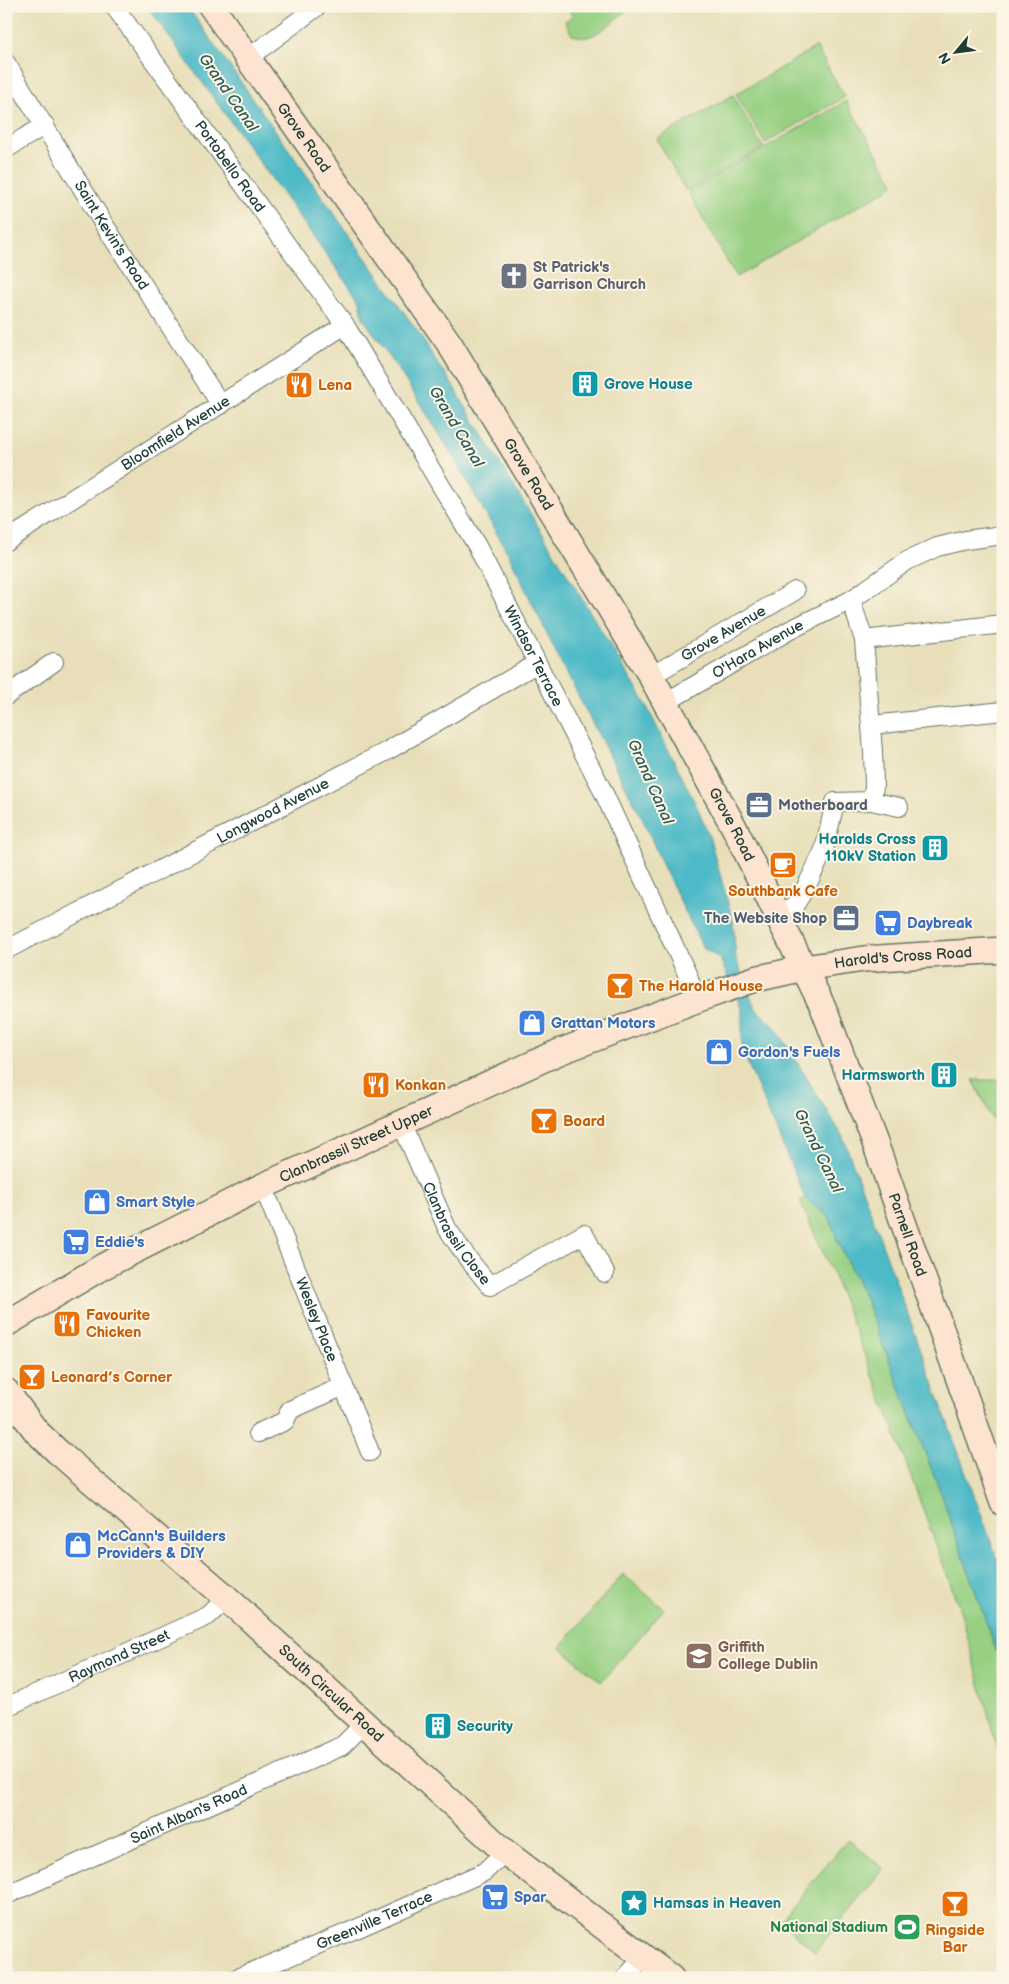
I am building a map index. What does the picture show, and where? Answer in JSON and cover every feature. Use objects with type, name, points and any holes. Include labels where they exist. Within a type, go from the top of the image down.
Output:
[{"type":"main road","name":"Grove Road","points":[[211,6],[449,343],[666,702],[734,828],[804,968]]},
{"type":"main road","name":"Harold's Cross Road","points":[[756,979],[804,968],[864,959],[1003,950]]},
{"type":"main road","name":"Parnell Road","points":[[804,968],[823,1007],[874,1143],[1001,1494]]},
{"type":"main road","name":"Clanbrassil Street Upper","points":[[6,1324],[102,1266],[263,1186],[559,1052],[756,979]]},
{"type":"main road","name":"South Circular Road","points":[[6,1391],[36,1430],[58,1452],[227,1598],[505,1852],[671,1978]]},
{"type":"street","name":"Portobello Road","points":[[114,6],[345,325]]},
{"type":"street","points":[[247,59],[318,6]]},
{"type":"street","name":"Saint Kevin's Road","points":[[6,63],[105,226],[221,405]]},
{"type":"street","points":[[6,149],[45,125]]},
{"type":"street","name":"Bloomfield Avenue","points":[[6,541],[345,325]]},
{"type":"street","name":"Windsor Terrace","points":[[345,325],[477,546],[536,664],[601,787],[689,978],[708,996]]},
{"type":"street","name":"O'Hara Avenue","points":[[666,702],[790,630],[851,600],[907,561],[937,548],[966,540],[1003,535]]},
{"type":"street","name":"Grove Avenue","points":[[651,676],[795,592]]},
{"type":"street","points":[[851,600],[864,640],[872,725],[874,788],[871,801]]},
{"type":"street","points":[[864,640],[1003,624]]},
{"type":"street","points":[[6,696],[54,662]]},
{"type":"street","name":"Longwood Avenue","points":[[6,950],[387,751],[536,664]]},
{"type":"street","points":[[872,725],[1003,711]]},
{"type":"street","points":[[775,912],[793,908],[806,887],[824,850],[835,802],[871,801],[900,807]]},
{"type":"street","name":"Clanbrassil Close","points":[[401,1123],[447,1228],[465,1255],[490,1286],[584,1234],[605,1273]]},
{"type":"street","name":"Wesley Place","points":[[263,1186],[370,1452]]},
{"type":"street","points":[[258,1433],[285,1421],[290,1410],[344,1386]]},
{"type":"street","name":"Raymond Street","points":[[6,1707],[208,1616],[227,1598]]},
{"type":"street","name":"Saint Alban's Road","points":[[6,1895],[342,1746],[364,1724]]},
{"type":"street","name":"Greenville Terrace","points":[[237,1978],[356,1929],[484,1872],[505,1852]]},
{"type":"street","points":[[624,1978],[644,1957]]},
{"type":"green space","points":[[567,6],[632,6],[599,31],[584,37],[572,35],[565,21],[573,17]]},
{"type":"green space","points":[[816,47],[845,97],[765,143],[736,94]]},
{"type":"green space","points":[[733,95],[763,147],[686,191],[657,139]]},
{"type":"green space","points":[[846,101],[895,185],[736,277],[688,192]]},
{"type":"green space","points":[[973,1080],[1003,1080],[1003,1140]]},
{"type":"green space","points":[[805,1198],[830,1218],[837,1240],[864,1296],[939,1488],[1003,1670],[1003,1770],[961,1613],[888,1414],[833,1275],[800,1201]]},
{"type":"green space","points":[[623,1574],[664,1609],[601,1682],[560,1647]]},
{"type":"green space","points":[[848,1839],[884,1869],[815,1952],[780,1921]]},
{"type":"water","name":"Grand Canal","points":[[147,6],[187,6],[418,332],[442,371],[444,371],[644,701],[699,811],[710,839],[733,921],[736,959],[755,1008],[776,1028],[843,1137],[1003,1574],[1003,1670],[939,1488],[864,1296],[837,1240],[830,1218],[805,1198],[742,1050],[742,1010],[720,959],[703,948],[644,822],[561,663],[509,555],[448,448],[363,318],[360,301]]},
{"type":"place","name":"St Patrick's Garrison Church","points":[[514,276]]},
{"type":"place","name":"Grove House","points":[[585,384]]},
{"type":"place","name":"Lena","points":[[299,385]]},
{"type":"place","name":"Motherboard","points":[[759,805]]},
{"type":"place","name":"Harolds Cross 110kV Station","points":[[935,848]]},
{"type":"place","name":"Southbank Cafe","points":[[783,865]]},
{"type":"place","name":"The Website Shop","points":[[846,918]]},
{"type":"place","name":"Daybreak","points":[[888,923]]},
{"type":"place","name":"The Harold House","points":[[620,986]]},
{"type":"place","name":"Grattan Motors","points":[[532,1023]]},
{"type":"place","name":"Gordon's Fuels","points":[[719,1052]]},
{"type":"place","name":"Harmsworth","points":[[944,1075]]},
{"type":"place","name":"Konkan","points":[[376,1085]]},
{"type":"place","name":"Board","points":[[544,1121]]},
{"type":"place","name":"Smart Style","points":[[97,1202]]},
{"type":"place","name":"Eddie's","points":[[76,1242]]},
{"type":"place","name":"Favourite Chicken","points":[[67,1324]]},
{"type":"place","name":"Leonard’s Corner","points":[[32,1377]]},
{"type":"place","name":"McCann's Builders Providers & DIY","points":[[78,1545]]},
{"type":"place","name":"Griffith College Dublin","points":[[699,1656]]},
{"type":"place","name":"Security","points":[[438,1726]]},
{"type":"place","name":"Spar","points":[[495,1897]]},
{"type":"place","name":"Hamsas in Heaven","points":[[634,1903]]},
{"type":"place","name":"Ringside Bar","points":[[955,1904]]},
{"type":"place","name":"National Stadium","points":[[907,1927]]}]
